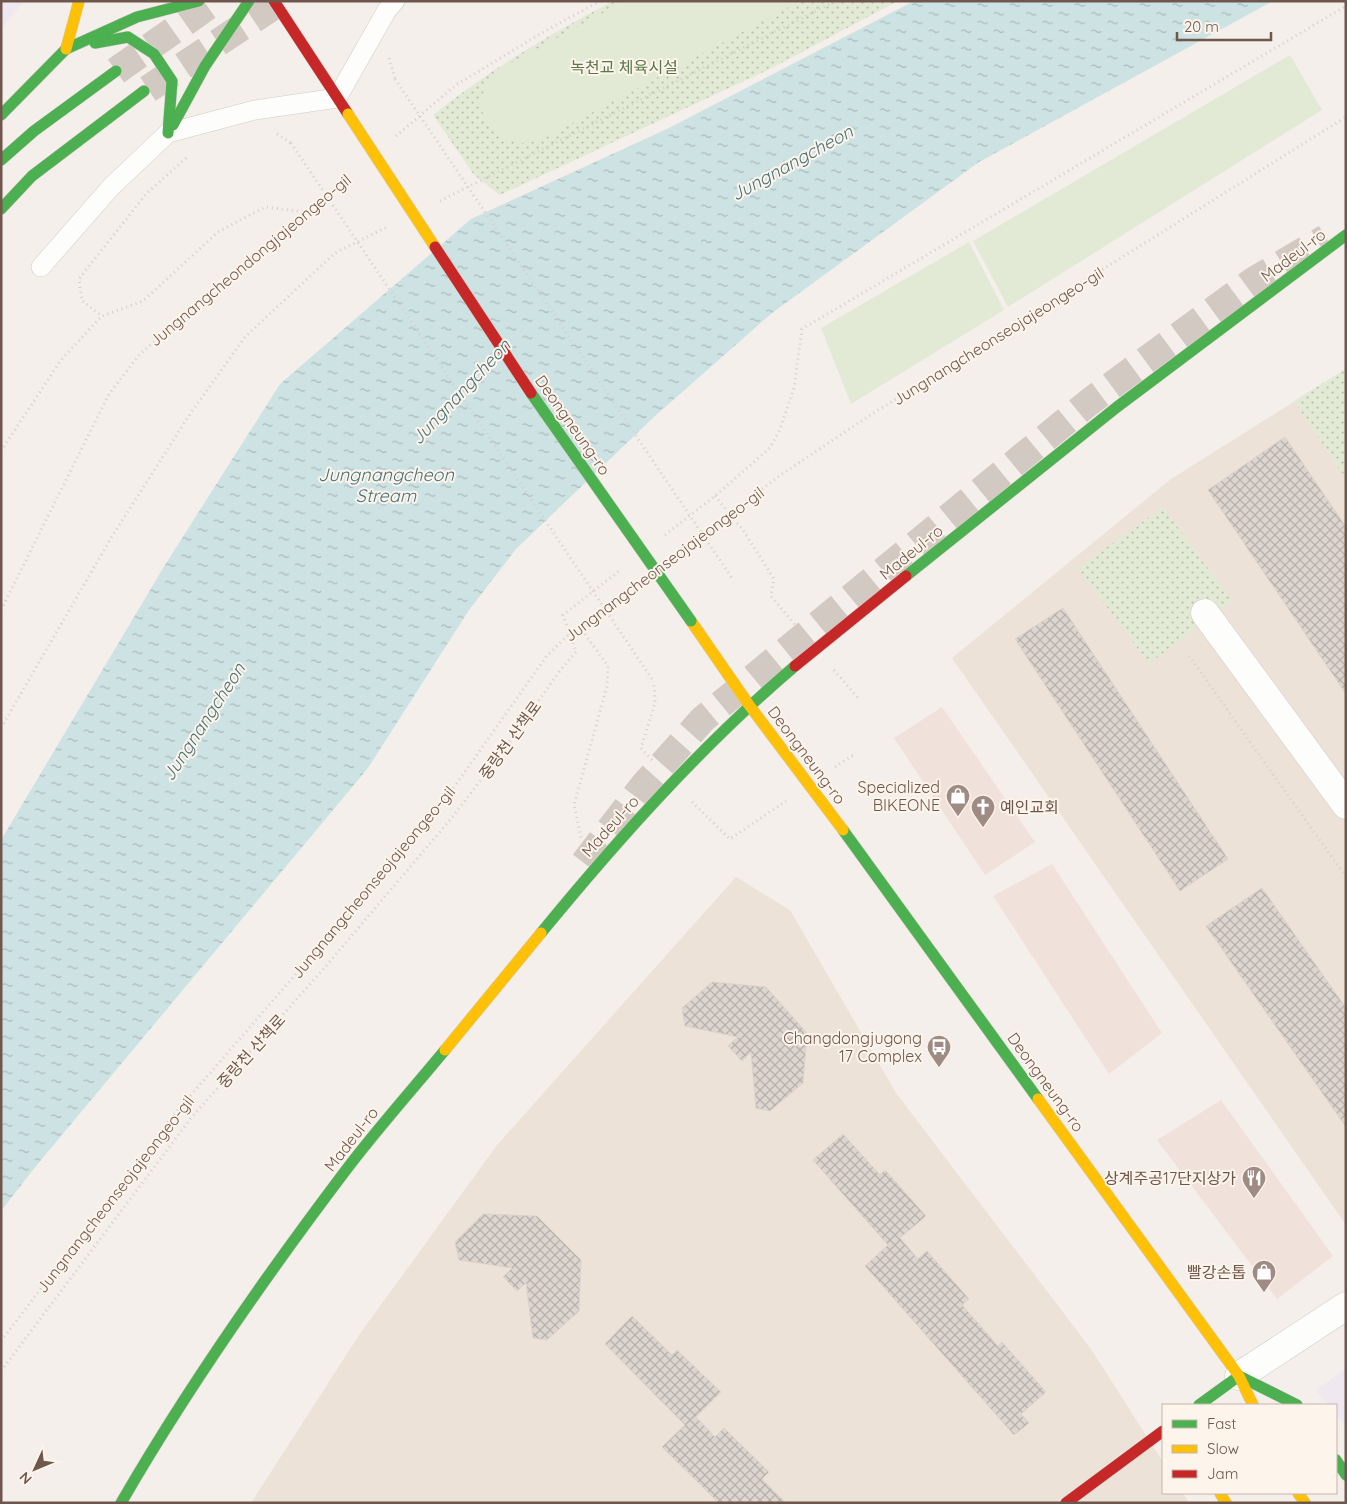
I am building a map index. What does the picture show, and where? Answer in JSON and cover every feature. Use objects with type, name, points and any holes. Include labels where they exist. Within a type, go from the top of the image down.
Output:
[{"type":"main road","points":[[66,49],[79,1]]},
{"type":"main road","points":[[1,115],[66,49],[114,25],[136,17],[199,1]]},
{"type":"main road","points":[[168,133],[205,66],[249,1]]},
{"type":"main road","points":[[274,1],[337,98]]},
{"type":"main road","points":[[66,49],[128,37],[154,54],[172,81],[168,133]]},
{"type":"main road","points":[[1,160],[34,131],[116,71]]},
{"type":"main road","points":[[1,209],[32,176],[144,91]]},
{"type":"main road","name":"Deongneung-ro","points":[[337,98],[508,360],[749,705],[810,785],[1237,1386],[1252,1404]]},
{"type":"main road","name":"Madeul-ro","points":[[122,1503],[156,1443],[259,1289],[347,1169],[588,874],[672,782],[749,705],[815,649],[1117,408],[1346,235]]},
{"type":"main road","name":"Madeul-ro","points":[[1260,300],[1337,256]]},
{"type":"main road","points":[[1201,1404],[1237,1386],[1294,1404]]},
{"type":"main road","points":[[1066,1503],[1162,1432]]},
{"type":"main road","points":[[1337,1461],[1346,1474]]},
{"type":"street","points":[[1205,613],[1346,805]]},
{"type":"street","points":[[1237,1386],[1346,1306]]},
{"type":"lane","points":[[41,267],[110,187],[168,133],[255,110],[337,98],[387,10],[395,1]]},
{"type":"path","points":[[390,141],[456,85],[544,31],[600,1]]},
{"type":"path","points":[[433,205],[836,1]]},
{"type":"path","points":[[662,537],[715,496],[770,448],[780,429],[794,388],[802,329],[1346,6]]},
{"type":"path","points":[[395,79],[732,578]]},
{"type":"path","name":"Jungnangcheonseojajeongeo-gil","points":[[670,558],[782,474],[875,412],[1346,117]]},
{"type":"path","points":[[291,143],[654,682],[655,703],[641,748],[672,782],[730,839],[853,754]]},
{"type":"path","points":[[102,316],[82,301],[80,279],[146,194],[190,155]]},
{"type":"path","name":"Jungnangcheondongjajeongeo-gil","points":[[1,610],[109,394],[140,354],[252,256],[352,173]]},
{"type":"path","points":[[1,451],[60,360],[102,316],[142,301],[218,232],[266,207],[307,212]]},
{"type":"path","points":[[1,728],[111,538],[190,414],[245,337],[335,253],[388,227]]},
{"type":"path","points":[[715,496],[730,513],[774,579],[771,596]]},
{"type":"path","name":"중랑천 산책로","points":[[1,1371],[191,1118],[450,820],[498,758],[561,669],[576,652],[563,615],[624,567]]},
{"type":"path","name":"Jungnangcheonseojajeongeo-gil","points":[[1,1341],[171,1118],[435,814],[541,664],[569,634],[632,586]]},
{"type":"path","points":[[579,626],[608,666],[607,686],[574,806],[588,874]]},
{"type":"path","points":[[1190,656],[1346,877]]},
{"type":"shaded area","points":[[1,1],[24,1],[1,29]]},
{"type":"shaded area","points":[[1346,369],[1346,1225],[952,658],[1171,479]]},
{"type":"shaded area","points":[[942,707],[1035,842],[985,875],[894,738]]},
{"type":"shaded area","points":[[1052,864],[1162,1033],[1109,1074],[993,896]]},
{"type":"shaded area","points":[[736,877],[790,910],[896,1093],[1091,1349],[1162,1460],[1162,1494],[1184,1494],[1189,1503],[251,1503],[359,1335],[497,1145]]},
{"type":"shaded area","points":[[1221,1100],[1333,1256],[1277,1299],[1157,1140]]},
{"type":"shaded area","points":[[1346,1369],[1346,1427],[1337,1416],[1337,1404],[1327,1404],[1316,1390]]},
{"type":"green space","name":"녹천교 체육시설","points":[[613,1],[898,1],[770,69],[500,195],[474,175],[433,115],[454,98],[520,54]]},
{"type":"green space","points":[[625,1],[800,1],[539,141],[519,143],[511,141],[496,132],[485,118],[481,102],[486,87],[498,70]]},
{"type":"green space","points":[[1290,55],[1322,110],[1008,307],[973,241]]},
{"type":"green space","points":[[969,242],[1004,310],[851,404],[821,328]]},
{"type":"green space","points":[[1346,369],[1346,479],[1294,401]]},
{"type":"green space","points":[[1163,507],[1232,601],[1149,664],[1078,568]]},
{"type":"water","name":"Jungnangcheon Stream","points":[[914,1],[1273,1],[979,162],[772,313],[655,416],[516,549],[469,610],[368,768],[36,1166],[1,1211],[1,840],[165,565],[280,384],[471,219],[669,128]]},
{"type":"building","points":[[1285,437],[1346,527],[1346,694],[1208,490]]},
{"type":"building","points":[[1063,608],[1228,859],[1180,891],[1015,639]]},
{"type":"building","points":[[1262,888],[1346,1008],[1346,1127],[1206,926]]},
{"type":"building","points":[[712,982],[766,987],[807,1033],[803,1083],[770,1111],[756,1108],[751,1052],[742,1061],[728,1046],[738,1037],[685,1026],[682,1008]]},
{"type":"building","points":[[843,1134],[880,1175],[885,1170],[926,1216],[900,1238],[918,1259],[927,1251],[969,1299],[962,1305],[998,1346],[1002,1342],[1046,1392],[1021,1414],[1029,1423],[1014,1435],[865,1266],[888,1245],[813,1160]]},
{"type":"building","points":[[483,1214],[537,1216],[581,1260],[579,1311],[547,1340],[533,1338],[526,1283],[517,1291],[503,1277],[512,1268],[459,1260],[455,1242]]},
{"type":"building","points":[[632,1316],[672,1355],[677,1350],[721,1392],[696,1417],[715,1437],[724,1428],[769,1472],[762,1479],[786,1503],[719,1503],[662,1447],[685,1425],[605,1344]]},
{"type":"tunnel","points":[[116,71],[215,1]]},
{"type":"tunnel","points":[[148,89],[281,1]]},
{"type":"tunnel","points":[[584,863],[644,785],[703,719],[1088,403],[1253,281],[1326,238]]},
{"type":"traffic: fast","points":[[1,115],[66,49],[137,17],[199,1]]},
{"type":"traffic: fast","points":[[173,125],[205,66],[249,1]]},
{"type":"traffic: fast","points":[[95,43],[128,37],[154,54],[172,81],[168,133]]},
{"type":"traffic: fast","points":[[1,160],[34,131],[116,71]]},
{"type":"traffic: fast","points":[[1,209],[32,176],[144,91]]},
{"type":"traffic: fast","points":[[906,576],[1117,407],[1346,235]]},
{"type":"traffic: fast","points":[[531,393],[691,621]]},
{"type":"traffic: fast","points":[[541,933],[600,862],[662,794],[727,728],[795,666]]},
{"type":"traffic: fast","points":[[843,830],[1038,1099]]},
{"type":"traffic: fast","points":[[121,1503],[200,1375],[286,1251],[358,1155],[445,1050]]},
{"type":"traffic: fast","points":[[1239,1376],[1295,1404]]},
{"type":"traffic: fast","points":[[1200,1404],[1239,1376]]},
{"type":"traffic: fast","points":[[1337,1462],[1346,1475]]},
{"type":"traffic: slow","points":[[66,49],[79,1]]},
{"type":"traffic: slow","points":[[348,114],[435,247]]},
{"type":"traffic: slow","points":[[691,621],[749,705],[843,830]]},
{"type":"traffic: slow","points":[[445,1050],[541,933]]},
{"type":"traffic: slow","points":[[1038,1099],[1239,1376],[1253,1404]]},
{"type":"traffic: slow","points":[[1221,1494],[1226,1503]]},
{"type":"traffic: slow","points":[[1299,1494],[1305,1503]]},
{"type":"traffic: jam","points":[[274,1],[348,114]]},
{"type":"traffic: jam","points":[[435,247],[531,393]]},
{"type":"traffic: jam","points":[[795,666],[906,576]]},
{"type":"traffic: jam","points":[[1066,1503],[1162,1432]]},
{"type":"place","name":"Specialized BIKEONE","points":[[958,817]]},
{"type":"place","name":"예인교회","points":[[983,828]]},
{"type":"place","name":"Changdongjugong 17 Complex","points":[[939,1068]]},
{"type":"place","name":"상계주공17단지상가","points":[[1254,1199]]},
{"type":"place","name":"빨강손톱","points":[[1264,1293]]},
{"type":"water label","name":"Jungnangcheon","points":[[792,163]]},
{"type":"water label","name":"Jungnangcheon","points":[[461,392]]},
{"type":"water label","name":"Jungnangcheon","points":[[204,722]]}]
